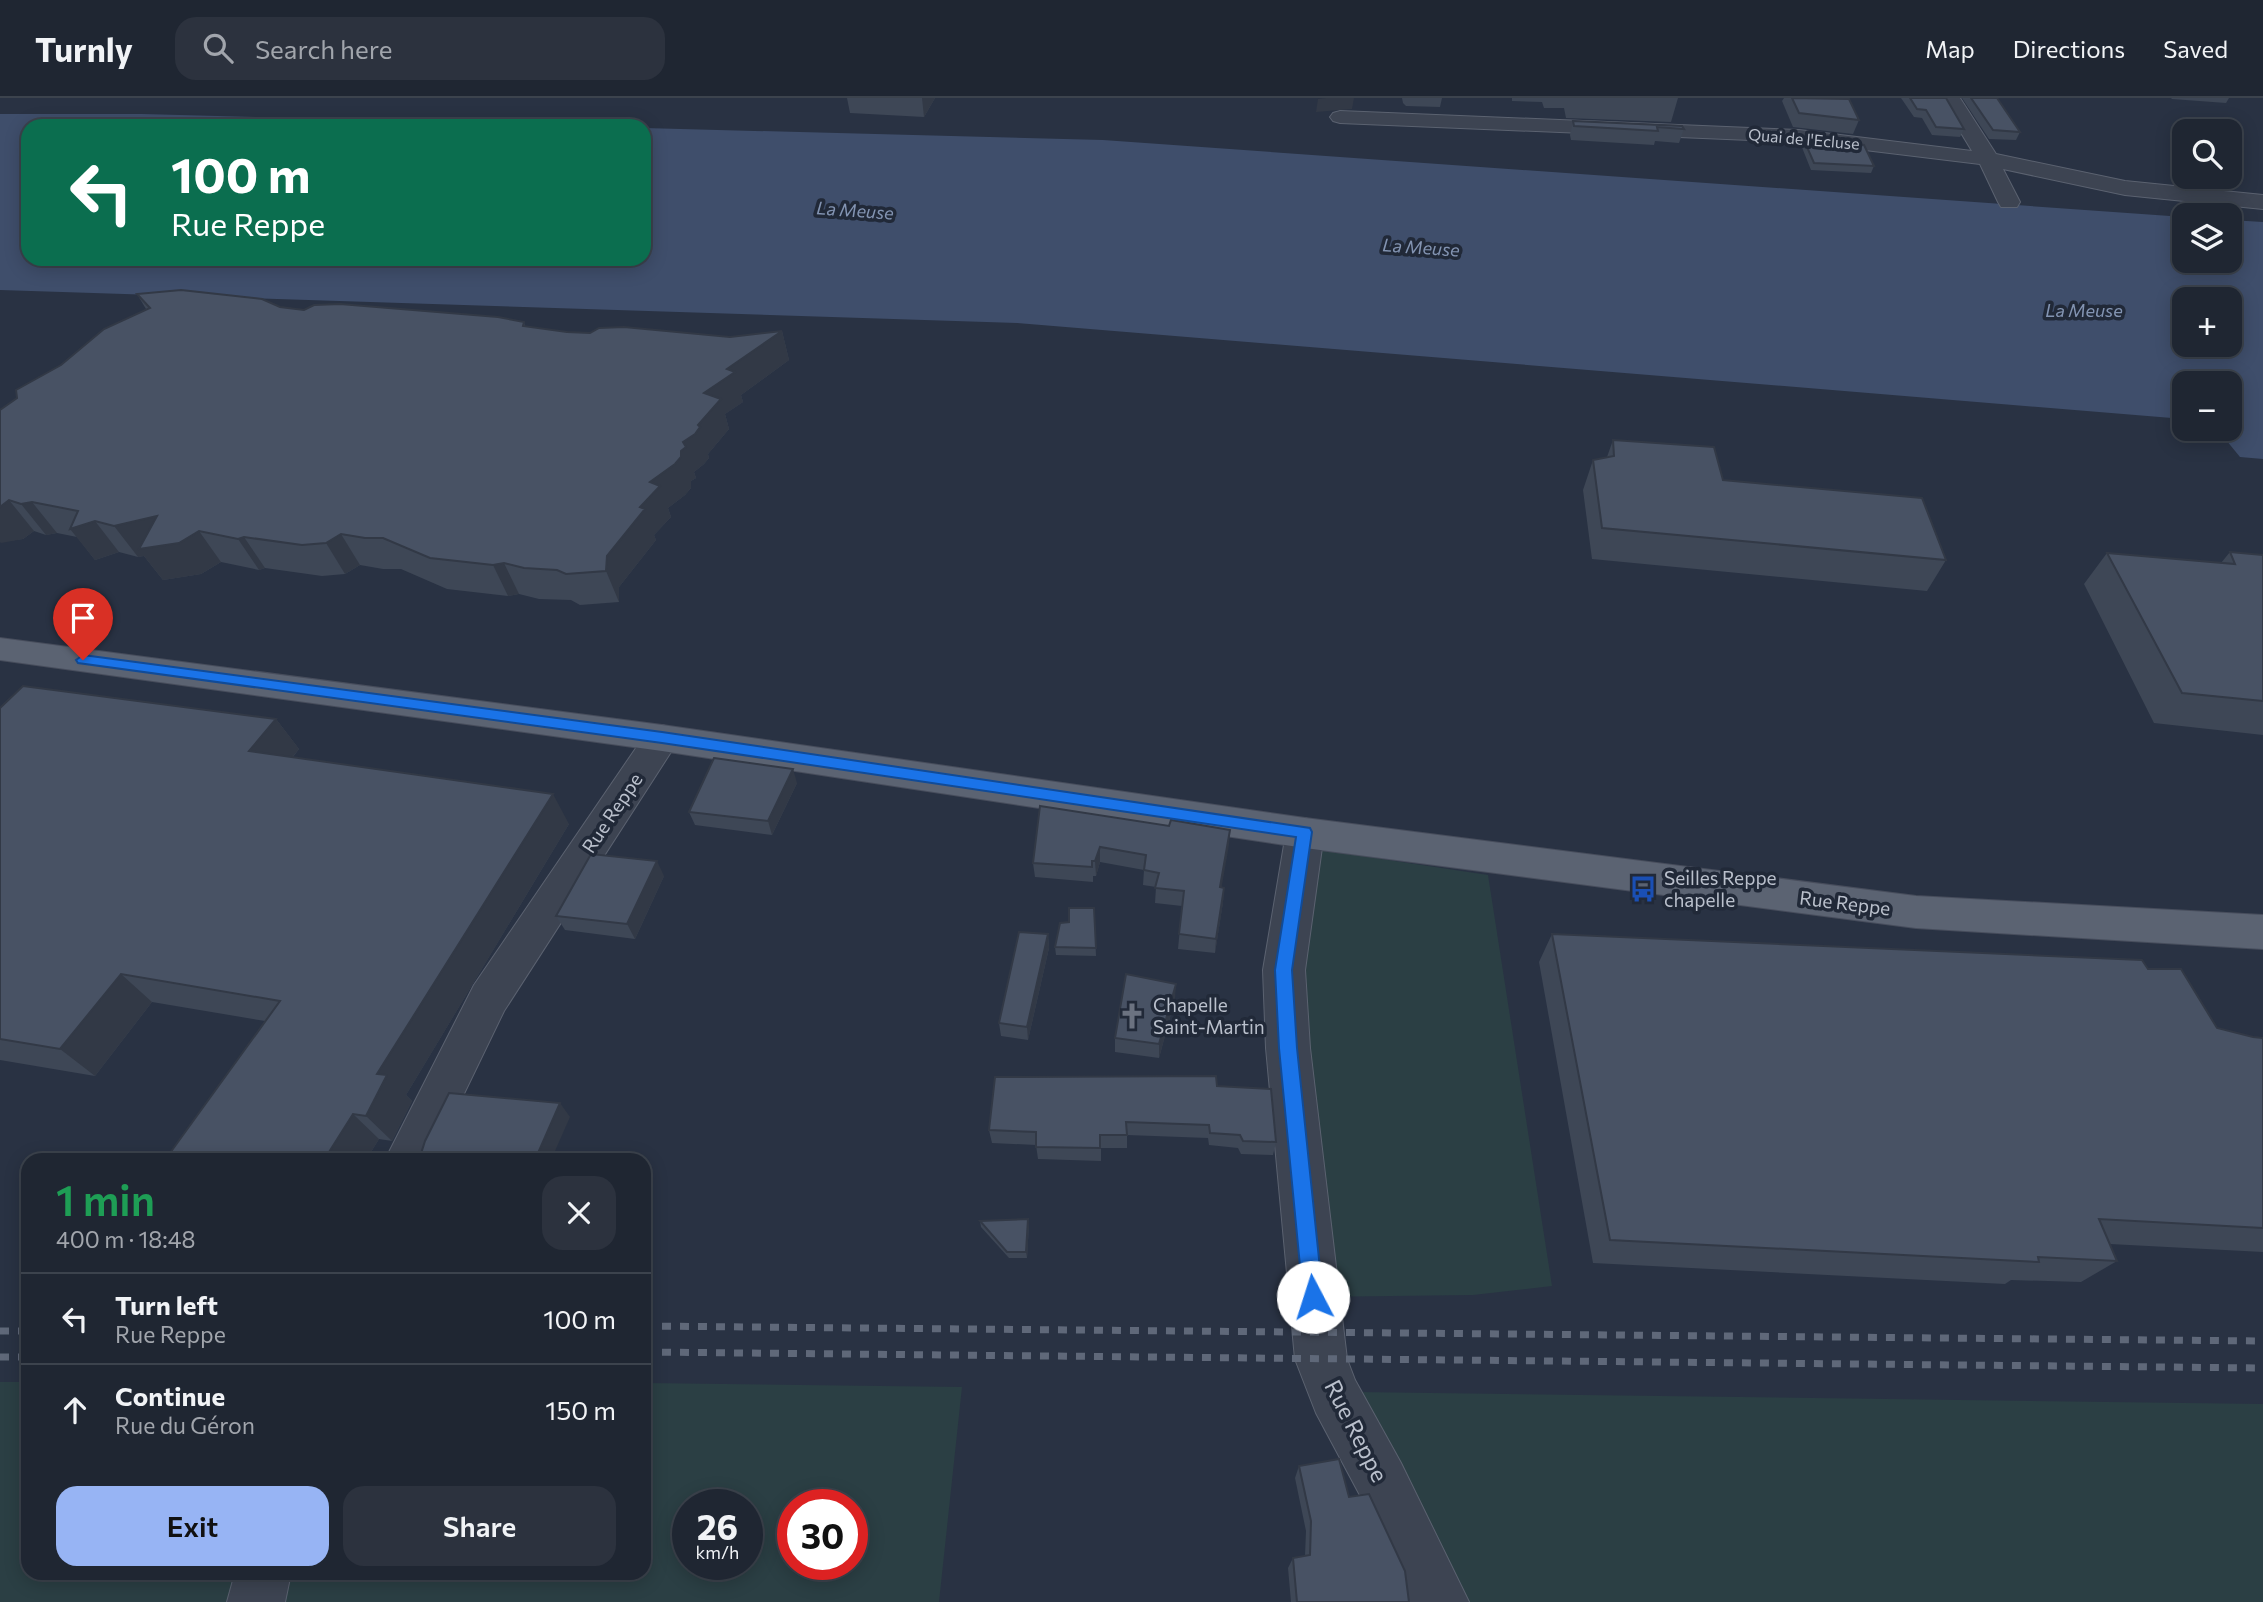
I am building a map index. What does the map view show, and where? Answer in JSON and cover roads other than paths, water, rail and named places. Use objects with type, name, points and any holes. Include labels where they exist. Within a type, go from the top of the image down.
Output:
[{"type":"main road","points":[[0,649],[662,737]]},
{"type":"main road","name":"Rue Reppe","points":[[662,737],[1305,832],[1916,912],[2263,932]]},
{"type":"street","points":[[1950,98],[1988,159],[2009,202]]},
{"type":"street","name":"Quai de l'Ecluse","points":[[1340,117],[1799,136],[1988,159],[2125,188],[2263,202]]},
{"type":"street","name":"Rue Reppe","points":[[412,1153],[489,998],[662,737]]},
{"type":"street","name":"Rue Reppe","points":[[1305,832],[1284,970],[1288,1048],[1321,1359],[1334,1395],[1382,1482],[1440,1602]]},
{"type":"street","points":[[256,1602],[261,1580]]},
{"type":"water","name":"La Meuse","points":[[0,114],[142,114],[324,119],[21,119],[21,266],[651,266],[651,128],[1103,140],[2172,216],[2172,273],[2242,273],[2242,221],[2263,222],[2263,459],[2240,457],[2227,441],[2242,441],[2242,371],[2172,371],[2172,418],[1017,323],[0,290]]},
{"type":"railway","points":[[651,1326],[2263,1341]]},
{"type":"railway","points":[[0,1331],[21,1331]]},
{"type":"railway","points":[[651,1352],[2263,1368]]},
{"type":"railway","points":[[0,1357],[21,1357]]},
{"type":"place","name":"Seilles Reppe chapelle","points":[[1643,889]]},
{"type":"place","name":"Chapelle Saint-Martin","points":[[1132,1016]]}]
